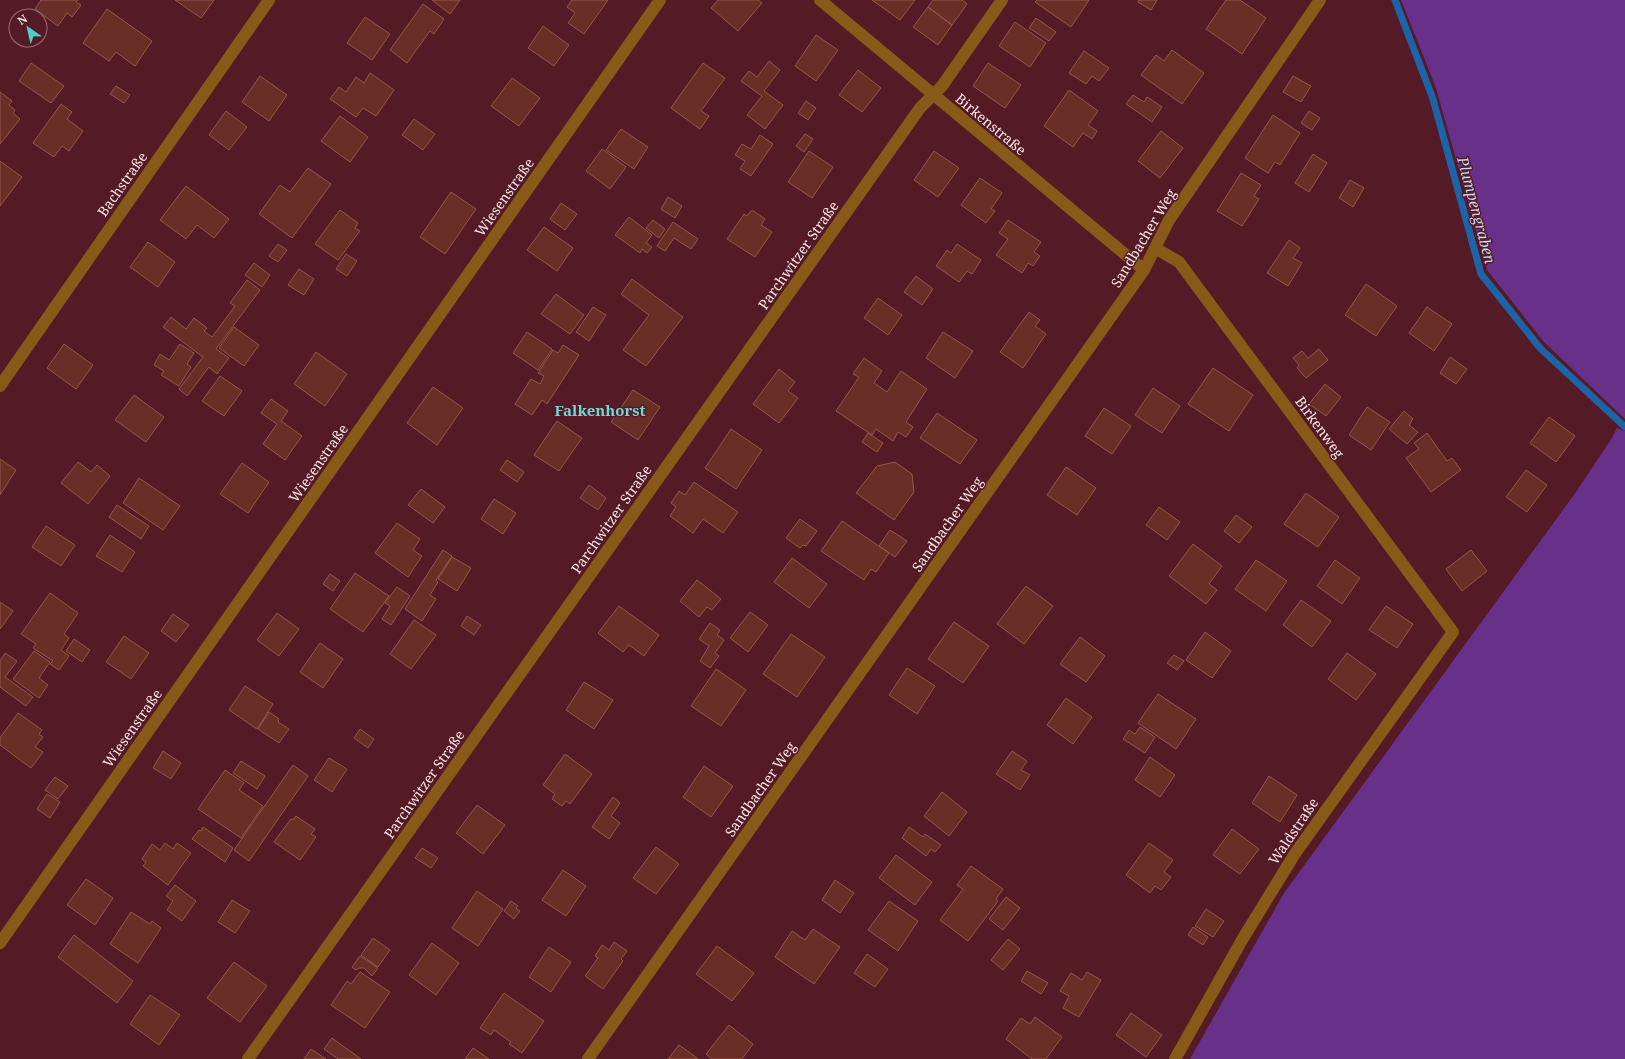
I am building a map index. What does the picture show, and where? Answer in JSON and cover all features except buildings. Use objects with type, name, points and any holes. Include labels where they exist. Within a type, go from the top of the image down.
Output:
[{"type":"street","name":"Bachstraße","points":[[0,386],[269,0]]},
{"type":"street","name":"Wiesenstraße","points":[[0,943],[660,0]]},
{"type":"street","name":"Birkenstraße","points":[[820,0],[1144,270]]},
{"type":"street","name":"Parchwitzer Straße","points":[[248,1059],[920,108],[946,81],[1002,0]]},
{"type":"street","name":"Sandbacher Weg","points":[[588,1059],[1144,270],[1169,220],[1320,0]]},
{"type":"street","name":"Birkenweg","points":[[1155,248],[1179,262],[1454,632]]},
{"type":"street","name":"Waldstraße","points":[[1175,1059],[1242,940],[1294,855],[1454,632]]},
{"type":"shaded area","points":[[1401,0],[1625,0],[1625,419],[1544,342],[1487,270],[1436,88]]},
{"type":"shaded area","points":[[1617,428],[1625,431],[1625,1059],[1190,1059],[1284,893],[1576,492]]},
{"type":"waterway","name":"Plumpengraben","points":[[1395,0],[1433,99],[1481,274],[1540,348],[1625,427]]},
{"type":"district","name":"Falkenhorst","points":[[600,410]]}]
